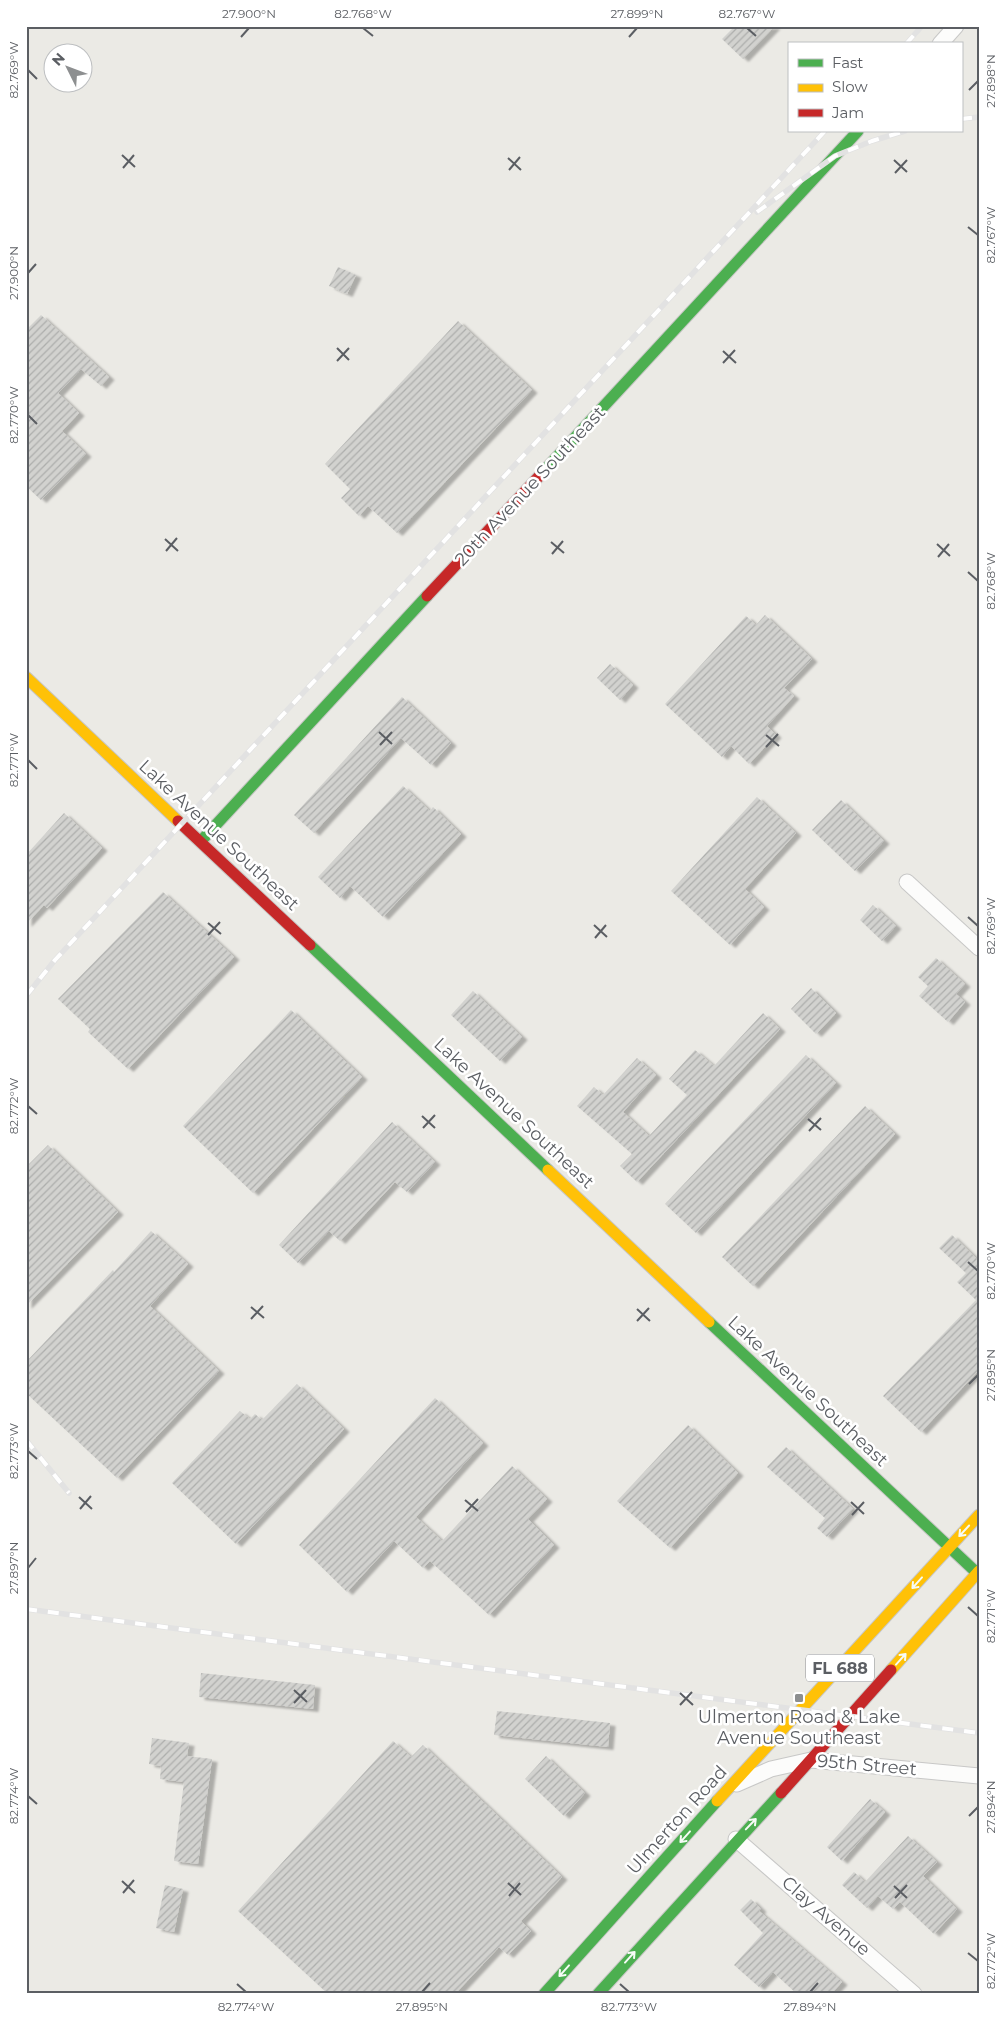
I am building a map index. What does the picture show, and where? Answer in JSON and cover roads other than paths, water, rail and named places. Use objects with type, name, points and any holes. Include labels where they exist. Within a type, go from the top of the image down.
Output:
[{"type":"street","points":[[942,42],[956,26]]},
{"type":"street","name":"20th Avenue Southeast","points":[[201,840],[857,132]]},
{"type":"street","name":"Lake Avenue Southeast","points":[[26,677],[201,840],[872,1476],[978,1572]]},
{"type":"street","points":[[907,882],[979,948]]},
{"type":"street","name":"Ulmerton Road","points":[[544,1994],[729,1788],[979,1515]]},
{"type":"street","name":"FL 688","points":[[598,1994],[736,1839],[811,1760],[978,1572]]},
{"type":"street","name":"95th Street","points":[[729,1788],[771,1769],[811,1760],[979,1776]]},
{"type":"street","name":"Clay Avenue","points":[[736,1839],[914,1994]]},
{"type":"railway","points":[[908,42],[922,26]]},
{"type":"railway","points":[[962,119],[979,117]]},
{"type":"railway","points":[[26,996],[55,960],[824,132]]},
{"type":"railway","points":[[757,212],[835,156],[872,141],[902,132]]},
{"type":"railway","points":[[26,1440],[69,1493]]},
{"type":"railway","points":[[26,1609],[979,1733]]},
{"type":"place","name":"Ulmerton Road & Lake Avenue Southeast","points":[[799,1698]]}]
